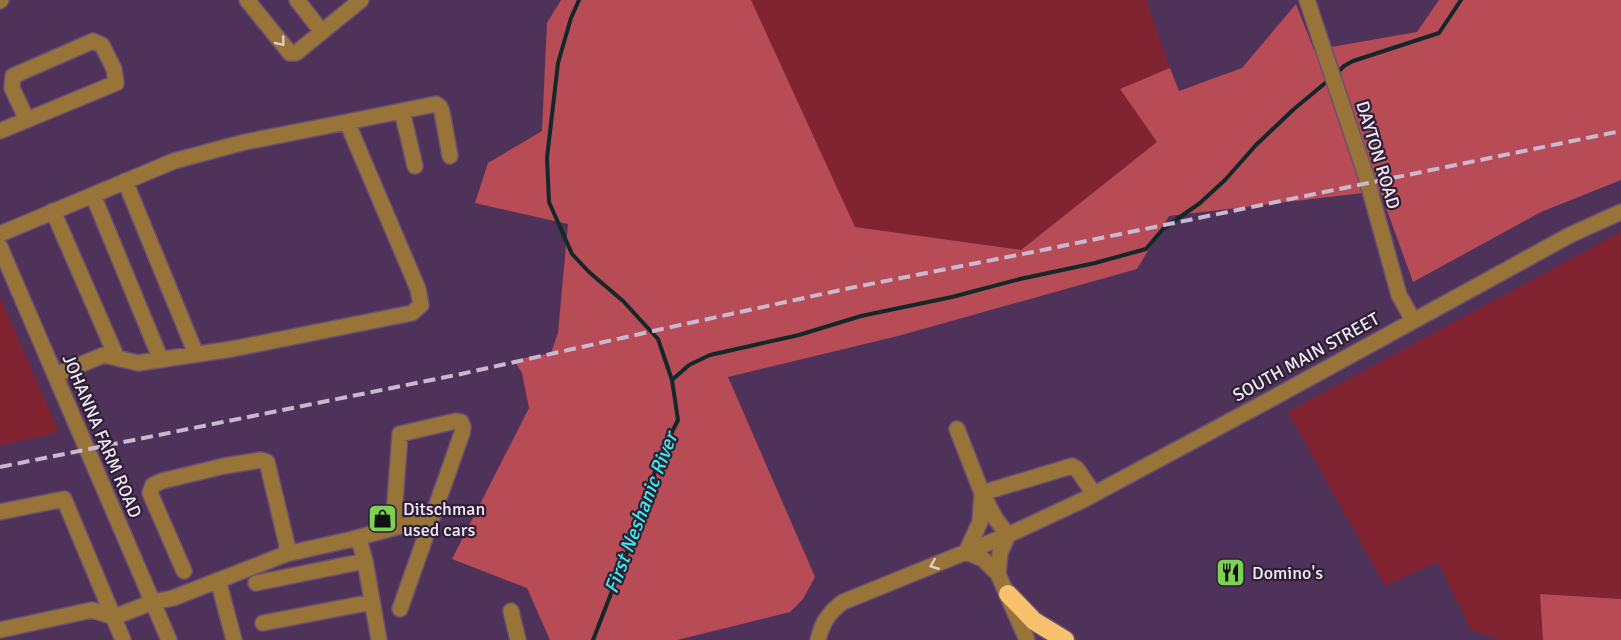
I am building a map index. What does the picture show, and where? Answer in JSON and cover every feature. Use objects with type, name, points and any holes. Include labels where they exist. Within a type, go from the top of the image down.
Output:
[{"type":"highway","points":[[1008,594],[1034,621],[1065,640]]},
{"type":"street","points":[[246,0],[290,53],[296,53],[352,3]]},
{"type":"street","points":[[297,0],[322,32]]},
{"type":"street","name":"DAYTON ROAD","points":[[1308,0],[1366,176],[1399,295],[1413,320]]},
{"type":"street","points":[[0,131],[27,120],[116,83],[114,69],[102,45],[93,40],[13,76],[12,88],[27,120]]},
{"type":"street","points":[[0,234],[174,161],[245,142],[436,104],[440,107],[450,156]]},
{"type":"street","points":[[402,111],[415,166]]},
{"type":"street","points":[[55,375],[104,355],[138,363],[161,360],[232,349],[412,313],[421,305],[418,289],[347,122]]},
{"type":"street","points":[[125,181],[196,354]]},
{"type":"street","points":[[93,195],[161,360]]},
{"type":"street","points":[[53,211],[117,358]]},
{"type":"street","name":"SOUTH MAIN STREET","points":[[818,640],[821,627],[835,608],[843,602],[1008,535],[1094,495],[1570,235],[1621,212]]},
{"type":"street","name":"JOHANNA FARM ROAD","points":[[0,247],[169,640]]},
{"type":"street","points":[[393,528],[400,434],[456,420],[461,422],[462,433],[400,609]]},
{"type":"street","points":[[957,429],[982,493],[995,518],[1008,535],[1000,553],[998,574]]},
{"type":"street","points":[[184,571],[150,494],[153,485],[233,464],[261,460],[267,462],[287,545],[286,554]]},
{"type":"street","points":[[982,493],[1072,466],[1077,469],[1094,495]]},
{"type":"street","points":[[982,493],[980,522],[966,552],[983,559],[998,574],[1027,640]]},
{"type":"street","points":[[0,512],[64,499],[123,640]]},
{"type":"street","points":[[0,630],[92,610],[114,617],[153,602],[173,598],[286,554],[432,518]]},
{"type":"street","points":[[353,539],[360,543],[365,561],[378,640]]},
{"type":"street","points":[[256,583],[365,561]]},
{"type":"street","points":[[218,580],[234,640]]},
{"type":"street","points":[[263,623],[372,602]]},
{"type":"street","points":[[511,611],[518,640]]},
{"type":"shaded area","points":[[561,0],[751,0],[855,227],[1021,250],[1157,142],[1120,89],[1170,68],[1179,91],[1242,68],[1296,4],[1314,50],[1417,32],[1439,0],[1621,0],[1621,180],[1541,212],[1413,282],[1380,191],[1169,216],[1137,269],[898,336],[728,377],[815,577],[803,599],[790,612],[677,640],[550,640],[527,588],[452,559],[529,408],[522,373],[514,360],[551,353],[558,333],[568,224],[475,203],[488,163],[542,131],[547,23]]},
{"type":"shaded area","points":[[751,0],[1146,0],[1170,68],[1158,142],[1021,250],[855,227]]},
{"type":"shaded area","points":[[1621,232],[1621,599],[1540,594],[1543,640],[1502,640],[1471,630],[1438,562],[1385,586],[1288,412]]},
{"type":"shaded area","points":[[0,297],[59,432],[0,446]]},
{"type":"shaded area","points":[[1540,594],[1621,599],[1621,640],[1543,640]]},
{"type":"waterway","name":"First Neshanic River","points":[[579,0],[571,18],[558,63],[547,158],[549,202],[572,254],[623,301],[658,339],[672,380],[678,420],[661,454],[626,555],[593,640]]},
{"type":"waterway","points":[[1336,74],[1353,61],[1439,33],[1461,0]]},
{"type":"waterway","points":[[672,380],[689,365],[710,355],[799,335],[861,316],[952,297],[1146,249],[1163,229],[1200,203],[1225,180],[1256,145],[1330,79]]},
{"type":"railway","points":[[0,467],[461,374],[850,288],[1621,131]]},
{"type":"place","name":"Ditschman used cars","points":[[382,519]]},
{"type":"place","name":"Domino's","points":[[1231,573]]}]
